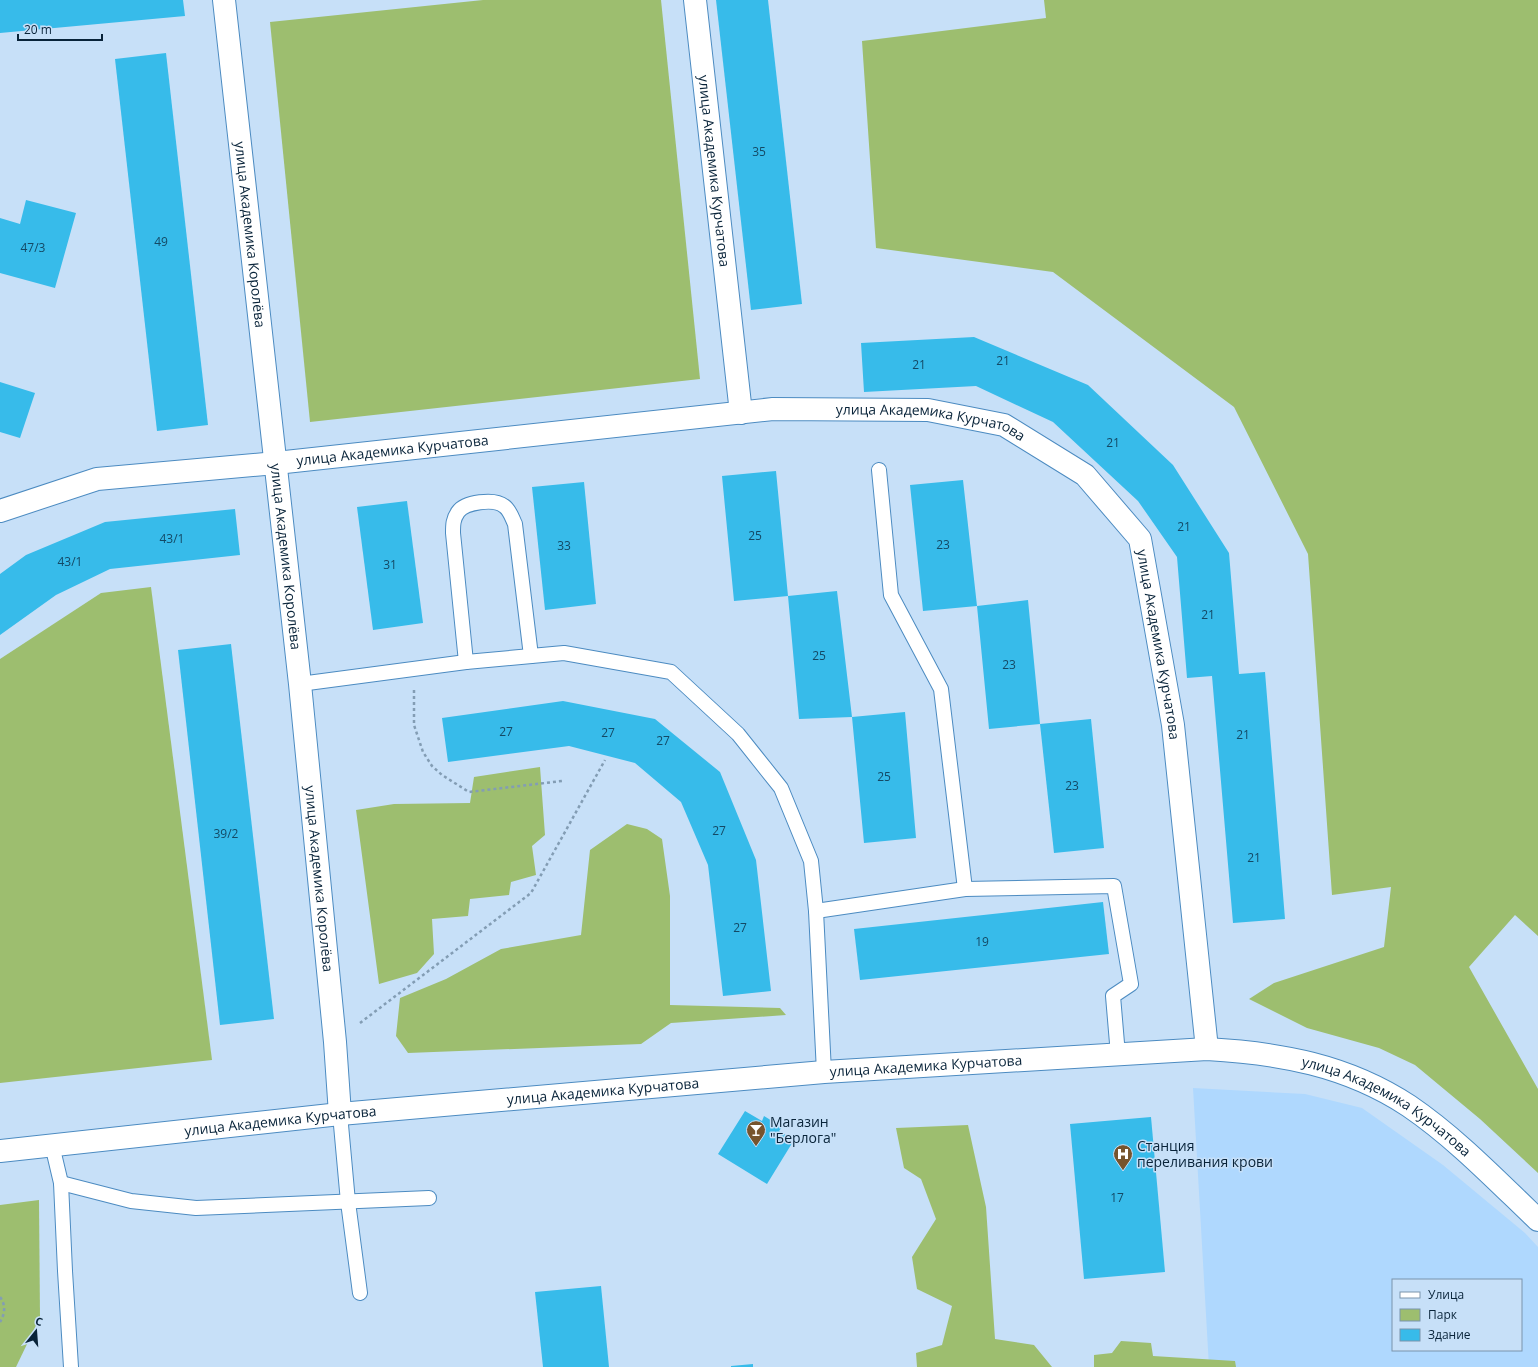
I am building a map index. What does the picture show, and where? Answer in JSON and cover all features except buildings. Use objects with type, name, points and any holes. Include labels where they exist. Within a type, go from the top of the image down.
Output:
[{"type":"street","name":"улица Академика Королёва","points":[[224,0],[300,684],[335,1042],[340,1114]]},
{"type":"street","name":"улица Академика Курчатова","points":[[695,0],[741,413]]},
{"type":"street","name":"улица Академика Курчатова","points":[[0,511],[97,479],[276,463],[773,410],[928,410],[1004,425],[1085,475],[1140,539],[1173,725],[1207,1049]]},
{"type":"street","name":"улица Академика Курчатова","points":[[0,1151],[340,1114],[824,1072],[1207,1049],[1268,1054],[1296,1059],[1322,1066],[1368,1084],[1408,1105],[1446,1135],[1538,1220]]},
{"type":"lane","points":[[878,470],[891,595],[941,689],[965,889]]},
{"type":"lane","points":[[466,662],[453,521],[458,511],[468,505],[492,501],[503,505],[510,512],[515,524],[531,656]]},
{"type":"lane","points":[[300,684],[466,662],[564,653],[671,672],[738,734],[781,788],[811,861],[816,911],[824,1072]]},
{"type":"lane","points":[[816,911],[965,889],[1114,886],[1131,984],[1113,996],[1118,1055]]},
{"type":"lane","points":[[340,1114],[348,1202],[360,1293]]},
{"type":"lane","points":[[52,1145],[61,1183],[71,1367]]},
{"type":"lane","points":[[61,1183],[131,1200],[196,1208],[429,1198]]},
{"type":"path","points":[[414,689],[414,725],[423,752],[432,766],[442,775],[469,792],[562,781]]},
{"type":"path","points":[[335,1042],[531,892],[605,760]]},
{"type":"path","points":[[0,1297],[4,1312],[0,1322]]},
{"type":"shaded area","points":[[1193,1088],[1305,1094],[1362,1108],[1443,1165],[1525,1233],[1538,1247],[1538,1367],[1209,1367]]},
{"type":"green space","points":[[483,0],[661,0],[700,379],[310,422],[270,22]]},
{"type":"green space","points":[[1044,0],[1538,0],[1538,936],[1515,915],[1469,967],[1538,1089],[1538,1173],[1480,1119],[1415,1065],[1379,1048],[1307,1028],[1249,999],[1274,983],[1384,947],[1391,887],[1332,895],[1308,554],[1234,407],[1053,272],[876,248],[862,41],[1046,18]]},
{"type":"green space","points":[[151,587],[212,1060],[0,1083],[0,659],[101,593]]},
{"type":"green space","points":[[540,767],[545,835],[532,846],[536,875],[511,882],[509,895],[470,899],[468,916],[432,919],[434,954],[417,973],[379,984],[356,810],[394,804],[470,803],[474,777]]},
{"type":"green space","points":[[627,824],[647,829],[662,839],[670,896],[670,1005],[780,1008],[786,1015],[671,1023],[641,1044],[408,1053],[396,1036],[400,998],[446,979],[501,949],[581,935],[590,850]]},
{"type":"green space","points":[[968,1125],[986,1207],[995,1339],[1034,1345],[1052,1367],[917,1367],[916,1353],[942,1345],[952,1306],[917,1289],[912,1257],[936,1219],[921,1179],[904,1168],[896,1128]]},
{"type":"green space","points":[[39,1200],[40,1317],[16,1367],[0,1367],[0,1205]]},
{"type":"green space","points":[[1121,1341],[1151,1343],[1153,1356],[1235,1361],[1236,1367],[1094,1367],[1094,1355],[1112,1353]]},
{"type":"place","name":"Магазин \"Берлога\"","points":[[756,1147]]},
{"type":"place","name":"Станция переливания крови","points":[[1123,1171]]}]
